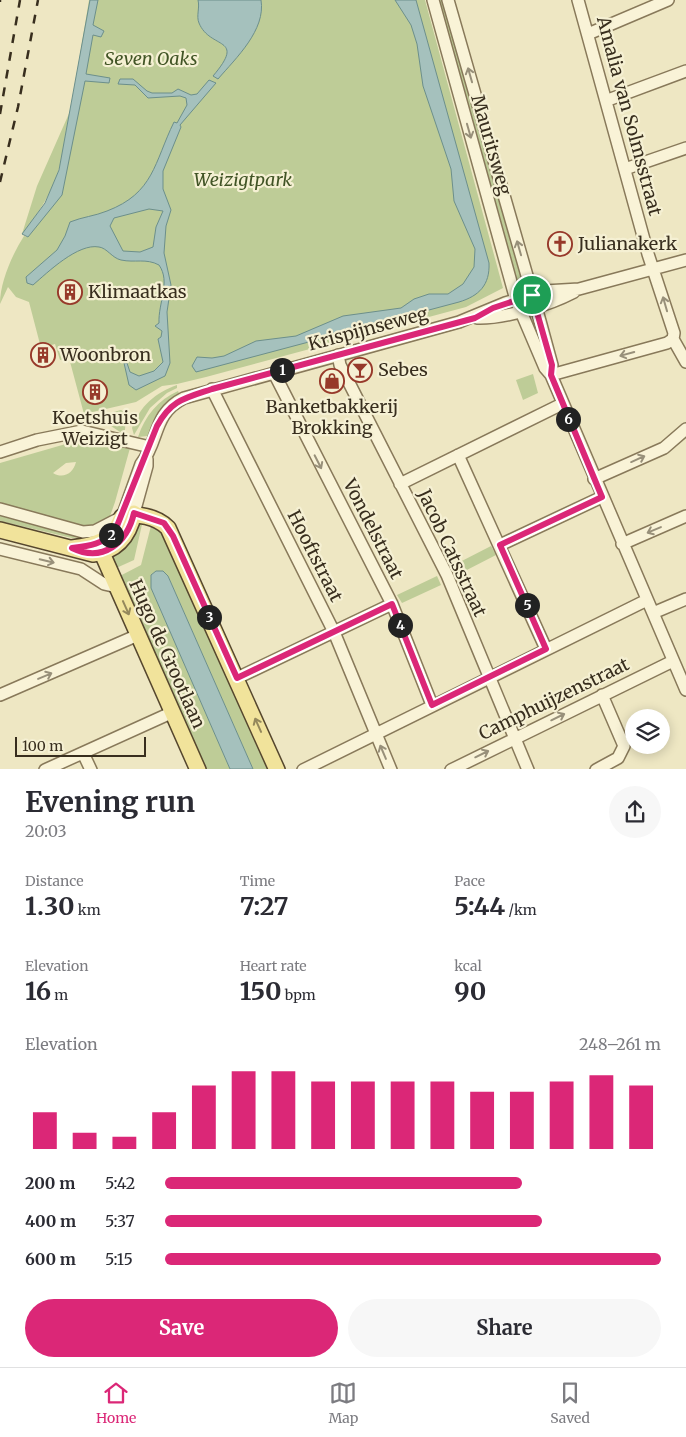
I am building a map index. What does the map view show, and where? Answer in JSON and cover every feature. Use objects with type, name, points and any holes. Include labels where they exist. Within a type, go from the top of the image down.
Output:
[{"type":"main road","points":[[72,548],[96,544],[107,539],[128,515]]},
{"type":"main road","points":[[0,530],[72,548],[84,553],[102,553],[114,548],[124,538],[128,515]]},
{"type":"main road","points":[[128,515],[164,523],[168,528],[277,769]]},
{"type":"main road","name":"Hugo de Grootlaan","points":[[102,553],[198,769]]},
{"type":"street","name":"Mauritsweg","points":[[433,0],[518,305],[545,368],[551,375]]},
{"type":"street","name":"Mauritsweg","points":[[448,0],[552,365],[551,375]]},
{"type":"street","name":"Amalia van Solmsstraat","points":[[578,0],[674,333],[673,339],[686,362]]},
{"type":"street","points":[[588,34],[668,0]]},
{"type":"street","points":[[608,100],[686,71]]},
{"type":"street","points":[[625,168],[686,148]]},
{"type":"street","name":"Krispijnseweg","points":[[128,515],[147,466],[148,452],[164,413],[174,403],[212,389],[475,318],[493,308],[565,297],[579,289],[686,260]]},
{"type":"street","points":[[673,339],[667,343],[551,375],[686,690]]},
{"type":"street","name":"Jacob Catsstraat","points":[[338,355],[340,365],[447,575],[528,769]]},
{"type":"street","name":"Vondelstraat","points":[[274,373],[392,604],[432,705]]},
{"type":"street","name":"Hooftstraat","points":[[212,389],[334,632],[391,769]]},
{"type":"street","points":[[400,484],[562,404]]},
{"type":"street","points":[[594,479],[664,448],[686,428]]},
{"type":"street","points":[[0,452],[37,440],[82,431],[117,438],[148,452]]},
{"type":"street","points":[[458,455],[546,649]]},
{"type":"street","points":[[500,545],[602,497]]},
{"type":"street","points":[[0,509],[83,532],[95,530],[128,515]]},
{"type":"street","points":[[622,544],[686,516]]},
{"type":"street","points":[[0,550],[81,569],[104,584],[117,587]]},
{"type":"street","points":[[653,614],[686,599]]},
{"type":"street","points":[[305,769],[647,600]]},
{"type":"street","points":[[237,678],[392,604]]},
{"type":"street","points":[[0,695],[138,635]]},
{"type":"street","name":"Camphuijzenstraat","points":[[453,769],[673,660]]},
{"type":"street","points":[[598,769],[618,758],[624,746],[602,695]]},
{"type":"street","points":[[47,769],[173,712]]},
{"type":"street","points":[[83,752],[91,769]]},
{"type":"green space","name":"Weizigtpark","points":[[89,0],[425,0],[503,288],[466,307],[206,377],[162,386],[136,402],[84,414],[69,358],[60,360],[55,344],[41,348],[29,302],[16,297],[8,287],[0,304],[4,278],[11,260],[24,236],[28,237],[48,204],[64,160],[69,118],[63,152],[53,186],[42,206],[22,234],[37,186],[71,109]]},
{"type":"green space","points":[[435,0],[446,0],[525,284],[515,287]]},
{"type":"green space","points":[[533,374],[538,393],[523,400],[516,380]]},
{"type":"green space","points":[[177,385],[177,388],[167,393],[150,408],[134,435],[132,428],[135,420],[149,401]]},
{"type":"green space","points":[[178,391],[180,395],[159,410],[148,436],[138,437],[144,422],[158,404]]},
{"type":"green space","points":[[121,410],[126,413],[125,430],[120,432],[108,424],[105,419],[106,414]]},
{"type":"green space","points":[[90,437],[113,442],[118,448],[121,446],[130,448],[109,519],[103,524],[84,528],[15,510],[13,507],[0,502],[0,463]],"holes":[[[76,462],[73,470],[64,475],[60,476],[53,473],[66,463]]]},
{"type":"green space","points":[[0,514],[83,537],[72,538],[0,521]]},
{"type":"green space","points":[[136,519],[143,520],[134,560],[114,569],[110,554]]},
{"type":"green space","points":[[152,522],[161,526],[272,769],[253,769],[168,576],[156,571],[151,575],[151,588],[230,769],[201,769],[116,578],[141,565]]},
{"type":"green space","points":[[491,546],[496,555],[459,574],[454,565]]},
{"type":"green space","points":[[437,576],[441,585],[402,603],[397,595]]},
{"type":"water","points":[[90,0],[98,0],[93,25],[104,31],[101,37],[93,35],[86,74],[110,78],[109,83],[85,81],[62,195],[28,237],[22,234],[45,203],[59,170]]},
{"type":"water","points":[[198,0],[261,0],[259,22],[254,33],[241,53],[218,79],[213,76],[227,55],[226,49],[204,31],[199,23]]},
{"type":"water","points":[[395,0],[416,0],[489,263],[488,278],[478,293],[466,300],[196,372],[192,366],[197,357],[212,358],[224,356],[256,341],[296,336],[343,316],[401,308],[414,299],[429,294],[448,294],[463,284],[474,267],[475,249],[454,201],[451,169],[423,86],[417,44],[411,25]]},
{"type":"water","points":[[120,79],[133,79],[152,93],[172,93],[178,89],[191,95],[197,94],[209,80],[216,83],[180,125],[181,127],[163,171],[163,189],[171,210],[166,226],[164,253],[171,285],[167,312],[170,363],[165,376],[136,390],[129,385],[124,363],[127,363],[130,372],[139,376],[154,371],[163,362],[158,339],[161,337],[162,331],[155,326],[159,323],[164,286],[164,278],[159,265],[145,261],[121,260],[102,248],[91,247],[73,254],[33,285],[27,283],[26,277],[57,250],[70,222],[102,213],[123,204],[144,186],[151,175],[174,122],[177,123],[187,105],[186,98],[180,96],[148,98],[135,85],[118,84]],"holes":[[[149,209],[163,211],[156,227],[153,247],[140,252],[123,251],[110,226],[114,218]]]},
{"type":"water","points":[[156,571],[163,571],[168,576],[253,769],[230,769],[151,588],[151,575]]},
{"type":"railway","points":[[0,114],[20,0]]},
{"type":"railway","points":[[0,182],[18,107],[38,0]]},
{"type":"place","name":"Julianakerk","points":[[560,244]]},
{"type":"place","name":"Klimaatkas","points":[[70,292]]},
{"type":"place","name":"Woonbron","points":[[43,355]]},
{"type":"place","name":"Sebes","points":[[360,370]]},
{"type":"place","name":"Banketbakkerij Brokking","points":[[332,381]]},
{"type":"place","name":"Koetshuis Weizigt","points":[[95,392]]},
{"type":"route","points":[[532,295],[552,365],[551,375],[602,497],[500,545],[546,649],[432,705],[392,604],[237,678],[188,574],[173,536],[164,523],[134,513],[129,530],[114,548],[102,553],[93,554],[79,552],[72,548],[96,544],[107,539],[115,531],[122,518],[157,426],[164,413],[174,403],[212,389],[475,318],[505,303],[532,295]]},
{"type":"park label","name":"Seven Oaks","points":[[151,59]]}]
